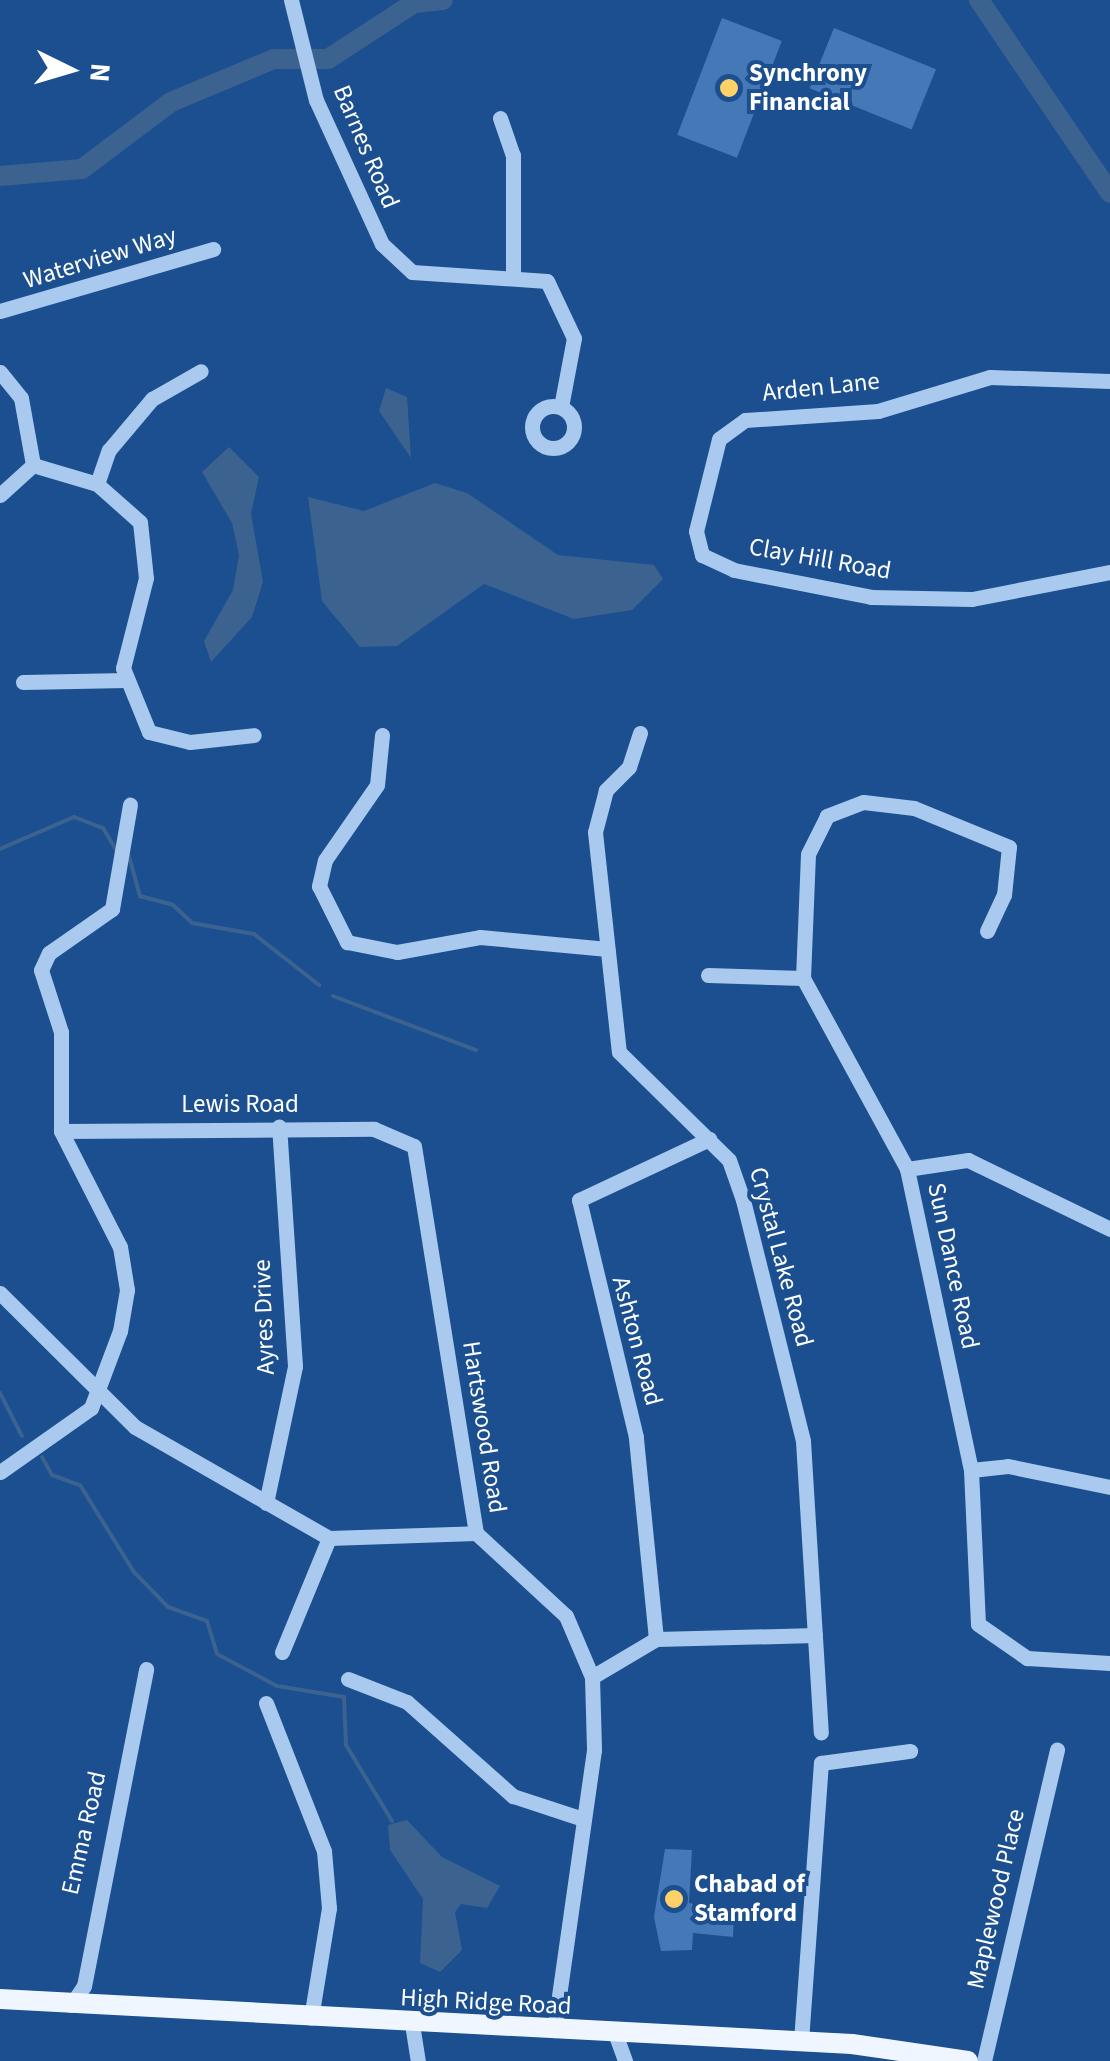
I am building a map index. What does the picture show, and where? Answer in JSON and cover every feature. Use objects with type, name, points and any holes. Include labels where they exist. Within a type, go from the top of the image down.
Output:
[{"type":"main road","name":"High Ridge Road","points":[[0,1999],[412,2024],[801,2041],[968,2061]]},
{"type":"street","name":"Barnes Road","points":[[291,0],[314,93],[366,217],[404,266],[548,281],[564,307],[574,338],[562,407]]},
{"type":"street","points":[[500,118],[513,156],[512,276]]},
{"type":"street","name":"Waterview Way","points":[[0,312],[213,249]]},
{"type":"street","points":[[97,484],[109,450],[152,399],[202,371]]},
{"type":"street","points":[[0,372],[22,398],[33,464]]},
{"type":"street","name":"Arden Lane","points":[[702,555],[696,532],[719,439],[745,420],[878,411],[990,377],[1110,381]]},
{"type":"street","points":[[33,464],[97,484],[128,504],[145,536],[126,680],[160,738],[254,735]]},
{"type":"street","points":[[0,495],[33,464]]},
{"type":"street","name":"Clay Hill Road","points":[[702,555],[872,597],[972,598],[1110,572]]},
{"type":"street","points":[[23,682],[126,680]]},
{"type":"street","name":"Crystal Lake Road","points":[[640,732],[629,766],[606,790],[595,832],[619,1052],[709,1139],[743,1200],[802,1441],[820,1732]]},
{"type":"street","points":[[382,735],[377,785],[325,860],[319,886],[347,942],[397,952],[480,937],[607,949]]},
{"type":"street","points":[[708,975],[803,978],[808,854],[828,816],[862,802],[914,808],[1009,847],[1004,896],[987,931]]},
{"type":"street","points":[[0,1472],[91,1408],[102,1391],[127,1290],[101,1200],[62,1131],[61,1032],[41,970],[49,953],[112,909],[130,805]]},
{"type":"street","name":"Sun Dance Road","points":[[803,978],[907,1169],[970,1470],[978,1624],[1027,1658],[1110,1664]]},
{"type":"street","name":"Ayres Drive","points":[[266,1502],[295,1366],[279,1127]]},
{"type":"street","name":"Lewis Road","points":[[62,1131],[374,1129],[414,1146]]},
{"type":"street","name":"Ashton Road","points":[[656,1639],[636,1437],[579,1200],[709,1139]]},
{"type":"street","name":"Hartswood Road","points":[[414,1146],[476,1534],[566,1616],[592,1677],[597,1718],[554,2030]]},
{"type":"street","points":[[907,1169],[968,1160],[1110,1229]]},
{"type":"street","points":[[0,1292],[135,1427],[329,1538],[476,1534]]},
{"type":"street","points":[[970,1470],[1008,1466],[1110,1487]]},
{"type":"street","points":[[282,1652],[329,1538]]},
{"type":"street","points":[[592,1677],[656,1639],[815,1635]]},
{"type":"street","name":"Emma Road","points":[[72,2005],[84,1986],[146,1669]]},
{"type":"street","points":[[348,1679],[416,1708],[455,1753],[513,1796],[583,1819]]},
{"type":"street","points":[[266,1704],[324,1850],[329,1908],[310,2018]]},
{"type":"street","name":"Maplewood Place","points":[[984,2061],[1057,1749]]},
{"type":"street","points":[[801,2041],[821,1763],[910,1751]]},
{"type":"street","points":[[412,2024],[418,2061]]},
{"type":"street","points":[[615,2033],[625,2061]]},
{"type":"water","points":[[386,388],[407,397],[411,458],[379,411]]},
{"type":"water","points":[[229,447],[259,477],[251,514],[263,582],[252,617],[211,662],[204,641],[233,590],[239,555],[232,523],[202,472]]},
{"type":"water","points":[[435,483],[467,493],[558,555],[654,565],[663,579],[632,610],[574,619],[484,584],[397,646],[360,647],[322,601],[308,497],[364,511]]},
{"type":"water","points":[[407,1820],[442,1857],[500,1886],[487,1908],[461,1904],[455,1912],[462,1950],[440,1972],[420,1963],[423,1899],[390,1850],[388,1825]]},
{"type":"building","name":"Synchrony Financial","points":[[722,18],[782,41],[737,158],[677,135]]},
{"type":"building","name":"Synchrony Financial","points":[[834,28],[936,69],[912,129],[810,88]]},
{"type":"building","name":"Chabad of Stamford","points":[[665,1849],[692,1850],[689,1903],[734,1913],[733,1937],[693,1933],[692,1950],[661,1951],[654,1917]]},
{"type":"waterway","points":[[0,176],[82,169],[171,102],[274,59],[328,59],[414,3],[443,0]]},
{"type":"waterway","points":[[979,0],[1110,193]]},
{"type":"waterway","points":[[0,849],[74,817],[103,828],[117,851]]},
{"type":"waterway","points":[[128,853],[140,896],[173,905],[192,923],[254,934],[319,985]]},
{"type":"waterway","points":[[333,996],[476,1050]]},
{"type":"waterway","points":[[0,1393],[22,1436]]},
{"type":"waterway","points":[[42,1457],[52,1475],[80,1485],[134,1572],[168,1607],[207,1621],[217,1654],[277,1686],[344,1697],[346,1745],[392,1821]]},
{"type":"place","name":"Synchrony Financial","points":[[729,88]]},
{"type":"place","name":"Chabad of Stamford","points":[[674,1899]]}]
